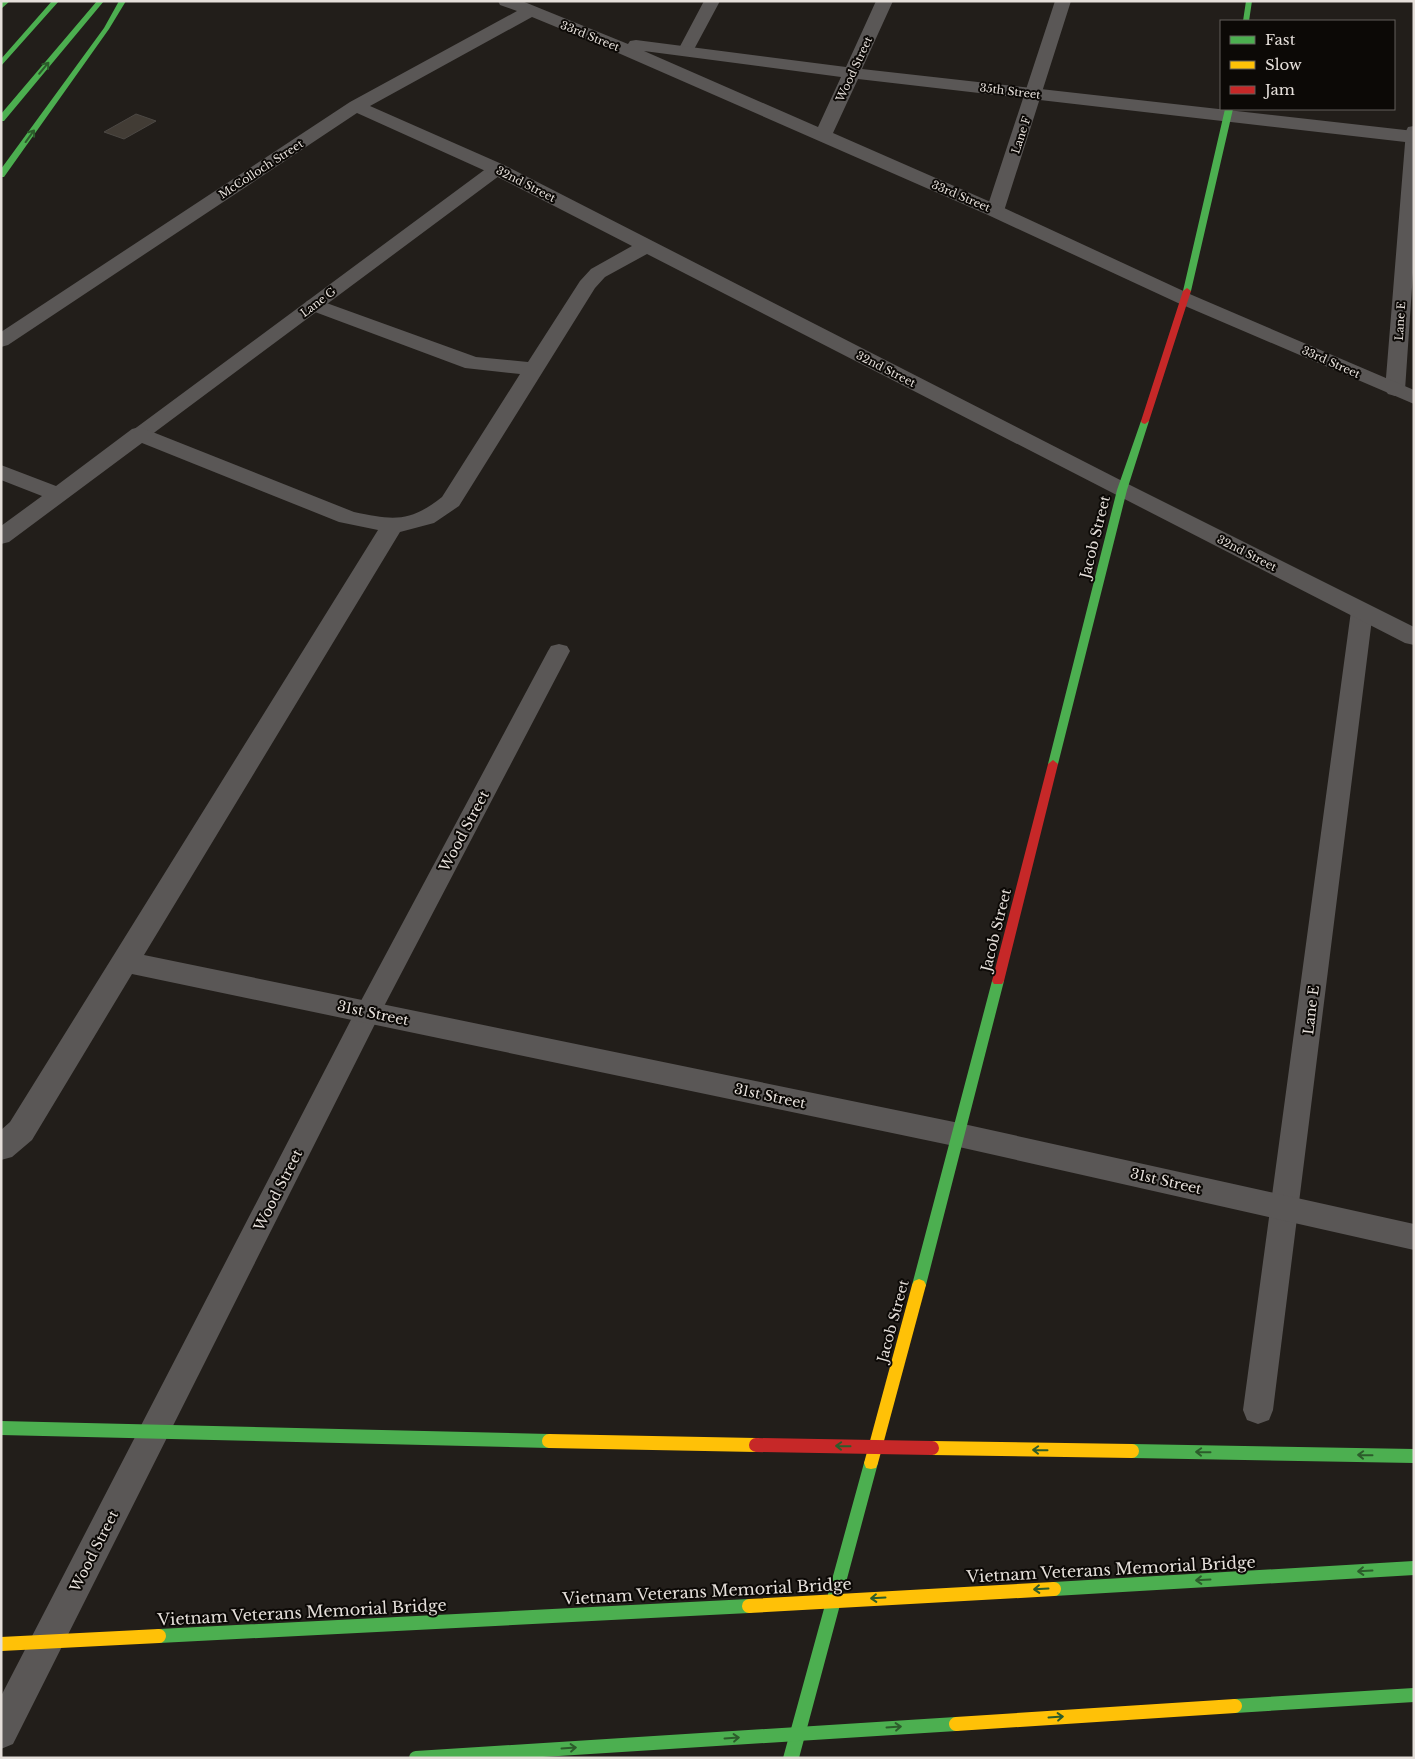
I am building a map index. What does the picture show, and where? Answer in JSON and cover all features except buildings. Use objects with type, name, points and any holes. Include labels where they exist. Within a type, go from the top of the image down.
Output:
[{"type":"main road","points":[[1,7],[7,1]]},
{"type":"main road","points":[[1,64],[56,1]]},
{"type":"main road","points":[[1,118],[101,1]]},
{"type":"main road","points":[[1,175],[107,28],[123,1]]},
{"type":"main road","points":[[1246,20],[1250,1]]},
{"type":"main road","name":"Jacob Street","points":[[790,1758],[960,1135],[1122,490],[1185,298],[1228,112]]},
{"type":"main road","points":[[1,1428],[524,1441],[1414,1456]]},
{"type":"main road","name":"Vietnam Veterans Memorial Bridge","points":[[1,1644],[709,1608],[1414,1568]]},
{"type":"main road","points":[[416,1758],[1414,1695]]},
{"type":"street","name":"33rd Street","points":[[506,1],[606,42],[996,211],[1185,298],[1404,394]]},
{"type":"street","name":"Wood Street","points":[[822,137],[885,1]]},
{"type":"street","name":"McColloch Street","points":[[1,341],[356,106],[529,12]]},
{"type":"street","name":"35th Street","points":[[606,42],[1034,94],[1228,112],[1414,137]]},
{"type":"street","name":"32nd Street","points":[[356,106],[496,169],[1122,490],[1414,637]]},
{"type":"street","points":[[1,537],[140,434],[347,517],[380,524],[408,525],[435,515],[451,501],[587,285],[598,273],[646,246]]},
{"type":"street","points":[[314,305],[473,363],[534,369]]},
{"type":"street","points":[[1,472],[57,494]]},
{"type":"street","points":[[1,1148],[21,1131],[393,525]]},
{"type":"street","name":"31st Street","points":[[124,962],[960,1135],[1414,1237]]},
{"type":"lane","points":[[686,52],[712,1]]},
{"type":"lane","name":"Lane F","points":[[996,211],[1063,1]]},
{"type":"lane","name":"Lane E","points":[[1404,394],[1414,131]]},
{"type":"lane","name":"Lane G","points":[[140,434],[496,169]]},
{"type":"lane","name":"Lane E","points":[[1258,1410],[1362,611]]},
{"type":"lane","name":"Wood Street","points":[[1,1732],[368,1012],[559,651]]},
{"type":"traffic: fast","points":[[1,7],[7,1]]},
{"type":"traffic: fast","points":[[1,64],[56,1]]},
{"type":"traffic: fast","points":[[1,119],[101,1]]},
{"type":"traffic: fast","points":[[1,175],[107,28],[123,1]]},
{"type":"traffic: fast","points":[[1246,20],[1249,1]]},
{"type":"traffic: fast","points":[[1187,291],[1229,110]]},
{"type":"traffic: fast","points":[[1053,764],[1122,490],[1145,421]]},
{"type":"traffic: fast","points":[[919,1285],[998,981]]},
{"type":"traffic: fast","points":[[1,1428],[549,1441]]},
{"type":"traffic: fast","points":[[1132,1451],[1414,1456]]},
{"type":"traffic: fast","points":[[791,1758],[871,1463]]},
{"type":"traffic: fast","points":[[1054,1589],[1414,1568]]},
{"type":"traffic: fast","points":[[159,1636],[749,1606]]},
{"type":"traffic: fast","points":[[1235,1706],[1414,1695]]},
{"type":"traffic: fast","points":[[416,1758],[956,1724]]},
{"type":"traffic: slow","points":[[871,1463],[919,1285]]},
{"type":"traffic: slow","points":[[549,1441],[756,1445]]},
{"type":"traffic: slow","points":[[932,1448],[1132,1451]]},
{"type":"traffic: slow","points":[[749,1606],[1054,1589]]},
{"type":"traffic: slow","points":[[1,1644],[159,1636]]},
{"type":"traffic: slow","points":[[956,1724],[1235,1706]]},
{"type":"traffic: jam","points":[[1145,421],[1187,291]]},
{"type":"traffic: jam","points":[[998,981],[1053,764]]},
{"type":"traffic: jam","points":[[756,1445],[932,1448]]}]
